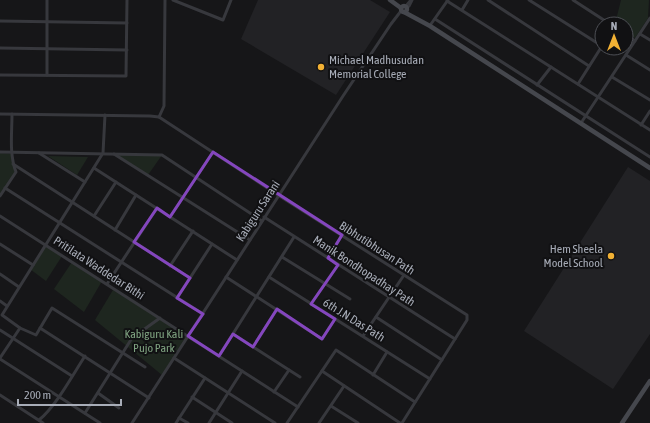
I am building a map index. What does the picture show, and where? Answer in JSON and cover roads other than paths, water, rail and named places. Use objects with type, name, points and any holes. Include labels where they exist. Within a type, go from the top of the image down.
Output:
[{"type":"street","points":[[47,0],[47,75]]},
{"type":"street","points":[[0,75],[126,76],[127,0]]},
{"type":"street","points":[[0,114],[159,117],[164,106],[165,0]]},
{"type":"street","points":[[173,0],[223,20],[231,0]]},
{"type":"street","points":[[404,9],[412,0]]},
{"type":"street","points":[[431,24],[448,0],[650,130]]},
{"type":"street","points":[[462,10],[468,0]]},
{"type":"street","points":[[488,0],[589,66]]},
{"type":"street","points":[[529,0],[594,41]]},
{"type":"street","points":[[573,0],[598,16]]},
{"type":"street","points":[[391,1],[582,122]]},
{"type":"street","points":[[404,9],[431,24],[650,167]]},
{"type":"street","name":"Kabiguru Sarani","points":[[132,423],[278,195],[396,17],[404,9]]},
{"type":"street","points":[[635,41],[650,18]]},
{"type":"street","points":[[435,19],[650,157]]},
{"type":"street","points":[[0,21],[127,23]]},
{"type":"street","points":[[640,34],[650,40]]},
{"type":"street","points":[[0,48],[127,50]]},
{"type":"street","points":[[578,84],[596,56]]},
{"type":"street","points":[[582,122],[625,56]]},
{"type":"street","points":[[628,56],[650,70]]},
{"type":"street","points":[[537,85],[551,67]]},
{"type":"street","points":[[612,77],[650,100]]},
{"type":"street","points":[[641,125],[650,111]]},
{"type":"street","points":[[0,196],[16,172],[13,164],[12,153],[12,114]]},
{"type":"street","points":[[105,115],[103,153],[45,244],[2,316],[20,328],[36,335],[52,308],[145,367]]},
{"type":"street","name":"Bibhutibhusan Path","points":[[159,117],[467,316],[467,320],[455,339]]},
{"type":"street","points":[[0,152],[162,155],[262,221]]},
{"type":"street","points":[[170,217],[213,152]]},
{"type":"street","points":[[38,153],[85,182]]},
{"type":"street","points":[[114,154],[250,240]]},
{"type":"street","points":[[13,164],[190,278]]},
{"type":"street","points":[[94,168],[237,260]]},
{"type":"street","points":[[94,216],[116,182]]},
{"type":"street","points":[[5,188],[202,314]]},
{"type":"street","points":[[115,230],[136,195]]},
{"type":"street","points":[[107,284],[156,208]]},
{"type":"street","name":"Pritilata Waddedar Bithi","points":[[0,216],[298,407]]},
{"type":"street","name":"Manik Bondhopadhay Path","points":[[264,217],[455,339]]},
{"type":"street","points":[[170,266],[193,232]]},
{"type":"street","points":[[328,258],[342,235]]},
{"type":"street","points":[[219,356],[294,237]]},
{"type":"street","points":[[0,244],[33,265]]},
{"type":"street","points":[[177,298],[212,244]]},
{"type":"street","points":[[282,257],[350,300]]},
{"type":"street","points":[[311,304],[338,264]]},
{"type":"street","points":[[0,274],[19,287]]},
{"type":"street","points":[[363,336],[404,275]]},
{"type":"street","points":[[226,277],[322,339],[335,319]]},
{"type":"street","name":"6th J.N.Das Path","points":[[269,277],[430,379]]},
{"type":"street","points":[[0,301],[7,306]]},
{"type":"street","points":[[253,347],[277,310]]},
{"type":"street","points":[[376,317],[442,360]]},
{"type":"street","points":[[85,413],[132,338],[160,318]]},
{"type":"street","points":[[20,328],[0,358],[100,423]]},
{"type":"street","points":[[40,328],[148,398]]},
{"type":"street","points":[[0,330],[72,376]]},
{"type":"street","points":[[233,334],[300,377]]},
{"type":"street","points":[[322,371],[401,423],[455,339]]},
{"type":"street","points":[[287,423],[336,350],[415,402]]},
{"type":"street","points":[[373,374],[387,352]]},
{"type":"street","points":[[39,420],[44,416],[85,356]]},
{"type":"street","points":[[174,358],[276,423]]},
{"type":"street","points":[[274,392],[289,370]]},
{"type":"street","points":[[209,423],[242,371]]},
{"type":"street","points":[[176,423],[205,378]]},
{"type":"street","points":[[622,423],[650,381]]},
{"type":"street","points":[[319,423],[344,386]]},
{"type":"street","points":[[98,393],[119,408]]},
{"type":"street","points":[[0,395],[43,423]]},
{"type":"street","points":[[192,397],[232,423]]},
{"type":"street","points":[[331,406],[356,423]]},
{"type":"street","points":[[179,418],[188,423]]},
{"type":"place","name":"Michael Madhusudan Memorial College","points":[[321,67]]},
{"type":"place","name":"Hem Sheela Model School","points":[[611,256]]},
{"type":"park label","name":"Kabiguru Kali Pujo Park","points":[[154,341]]}]
